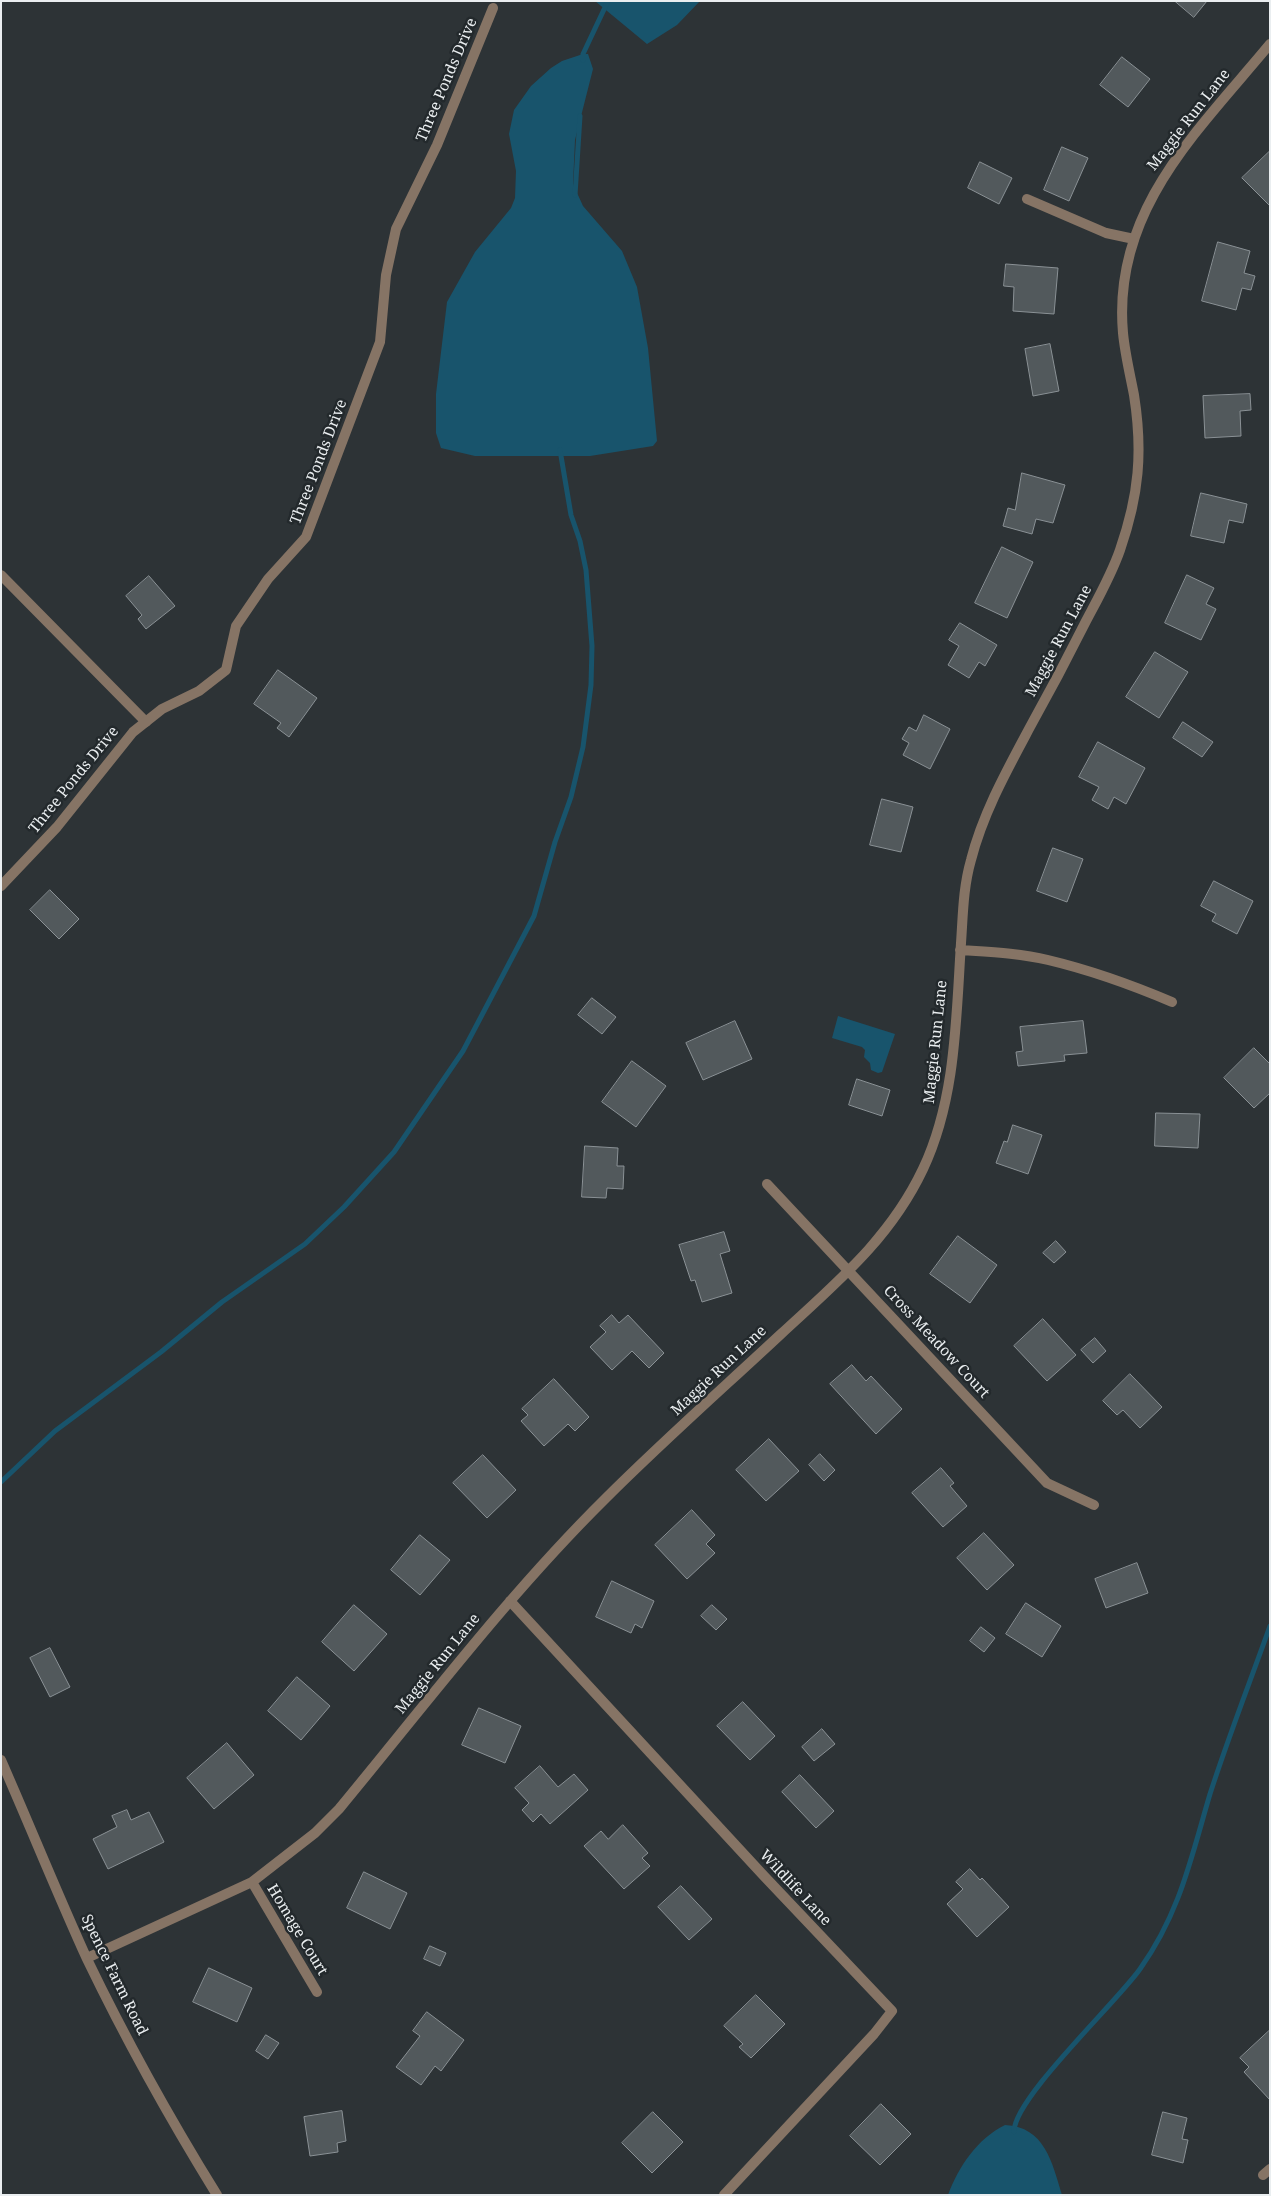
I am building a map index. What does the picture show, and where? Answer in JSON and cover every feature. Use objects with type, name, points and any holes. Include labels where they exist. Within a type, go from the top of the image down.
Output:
[{"type":"street","name":"Three Ponds Drive","points":[[1,886],[57,827],[132,732],[162,709],[199,692],[226,670],[236,626],[268,579],[306,536],[380,342],[386,275],[396,229],[436,145],[493,8]]},
{"type":"street","name":"Maggie Run Lane","points":[[87,1958],[252,1882],[302,1844],[339,1809],[510,1601],[607,1496],[849,1272],[878,1242],[902,1207],[922,1173],[936,1141],[951,1077],[964,889],[971,860],[990,806],[1113,570],[1134,505],[1140,458],[1139,430],[1125,353],[1122,306],[1128,258],[1134,239],[1147,205],[1172,162],[1270,44]]},
{"type":"street","points":[[1027,199],[1106,233],[1134,239]]},
{"type":"street","points":[[1,575],[146,722]]},
{"type":"street","points":[[960,950],[1013,954],[1048,960],[1139,988],[1172,1002]]},
{"type":"street","name":"Cross Meadow Court","points":[[767,1184],[1047,1484],[1094,1505]]},
{"type":"street","name":"Wildlife Lane","points":[[510,1601],[764,1876],[892,2011],[874,2034],[724,2195]]},
{"type":"street","name":"Spence Farm Road","points":[[1,1760],[87,1958],[145,2073],[180,2136],[218,2195]]},
{"type":"street","name":"Homage Court","points":[[252,1882],[317,1992]]},
{"type":"water","points":[[595,1],[700,1],[677,25],[647,44]]},
{"type":"water","points":[[588,54],[593,69],[575,140],[573,184],[583,206],[622,251],[637,287],[648,348],[657,441],[653,446],[590,456],[475,456],[441,448],[436,433],[436,394],[447,302],[475,252],[511,208],[515,198],[516,171],[509,134],[514,110],[531,86],[551,68],[562,61]]},
{"type":"water","points":[[838,1016],[895,1034],[882,1072],[878,1073],[871,1070],[870,1063],[864,1057],[865,1050],[862,1047],[832,1038]]},
{"type":"water","points":[[1005,2125],[1019,2127],[1038,2139],[1050,2159],[1062,2195],[948,2195],[952,2184],[970,2154],[986,2138]]},
{"type":"building","points":[[1175,1],[1207,1],[1194,17]]},
{"type":"building","points":[[1122,57],[1150,79],[1128,107],[1100,85]]},
{"type":"building","points":[[1062,147],[1088,158],[1069,201],[1044,190]]},
{"type":"building","points":[[1270,151],[1270,206],[1242,178]]},
{"type":"building","points":[[980,162],[1012,178],[999,204],[968,188]]},
{"type":"building","points":[[1218,242],[1250,251],[1244,273],[1255,276],[1251,290],[1242,288],[1236,310],[1202,301]]},
{"type":"building","points":[[1006,264],[1058,268],[1054,314],[1013,311],[1014,287],[1004,286]]},
{"type":"building","points":[[1050,344],[1059,391],[1033,396],[1025,349]]},
{"type":"building","points":[[1250,394],[1251,410],[1240,411],[1241,436],[1205,438],[1203,396]]},
{"type":"building","points":[[1022,473],[1065,485],[1053,523],[1036,519],[1032,534],[1003,526],[1008,508],[1015,510]]},
{"type":"building","points":[[1201,493],[1247,504],[1243,523],[1229,520],[1224,543],[1191,536]]},
{"type":"building","points":[[1002,547],[1033,562],[1007,618],[975,603]]},
{"type":"building","points":[[1187,575],[1214,588],[1206,604],[1216,609],[1201,640],[1165,623]]},
{"type":"building","points":[[149,576],[175,606],[146,629],[138,619],[142,615],[126,596]]},
{"type":"building","points":[[960,623],[997,645],[985,666],[979,662],[969,678],[948,665],[959,646],[949,640]]},
{"type":"building","points":[[1155,652],[1188,672],[1159,718],[1126,697]]},
{"type":"building","points":[[278,670],[317,698],[289,737],[277,728],[281,723],[254,704]]},
{"type":"building","points":[[924,715],[950,729],[930,769],[903,755],[909,743],[902,739],[909,727],[916,731]]},
{"type":"building","points":[[1183,722],[1213,742],[1202,757],[1173,738]]},
{"type":"building","points":[[1098,742],[1145,768],[1126,804],[1114,797],[1108,809],[1092,800],[1099,787],[1079,777]]},
{"type":"building","points":[[882,799],[913,807],[901,852],[870,845]]},
{"type":"building","points":[[1053,848],[1083,859],[1067,902],[1037,891]]},
{"type":"building","points":[[1214,881],[1253,901],[1237,934],[1212,921],[1216,914],[1201,906]]},
{"type":"building","points":[[50,890],[79,919],[59,939],[30,910]]},
{"type":"building","points":[[592,998],[616,1017],[602,1034],[578,1015]]},
{"type":"building","points":[[735,1021],[752,1059],[703,1080],[686,1043]]},
{"type":"building","points":[[1083,1021],[1087,1053],[1064,1055],[1065,1061],[1018,1066],[1016,1052],[1023,1051],[1020,1027]]},
{"type":"building","points":[[1254,1048],[1270,1064],[1270,1093],[1254,1108],[1224,1078]]},
{"type":"building","points":[[632,1061],[666,1086],[636,1127],[602,1102]]},
{"type":"building","points":[[857,1079],[890,1090],[882,1116],[849,1105]]},
{"type":"building","points":[[1156,1113],[1200,1114],[1198,1148],[1155,1146]]},
{"type":"building","points":[[1013,1125],[1042,1135],[1028,1174],[996,1163],[1004,1141],[1007,1142]]},
{"type":"building","points":[[585,1146],[618,1148],[617,1166],[624,1166],[623,1189],[607,1188],[606,1198],[582,1197]]},
{"type":"building","points":[[724,1232],[730,1251],[720,1254],[732,1293],[702,1302],[695,1280],[691,1281],[679,1245]]},
{"type":"building","points":[[958,1236],[997,1265],[970,1303],[930,1274]]},
{"type":"building","points":[[1056,1241],[1066,1252],[1054,1263],[1043,1253]]},
{"type":"building","points":[[612,1315],[619,1323],[628,1315],[664,1353],[649,1368],[632,1351],[612,1370],[590,1347],[606,1332],[600,1326]]},
{"type":"building","points":[[1043,1319],[1076,1355],[1047,1381],[1014,1346]]},
{"type":"building","points":[[1095,1338],[1106,1351],[1093,1363],[1081,1350]]},
{"type":"building","points":[[852,1365],[866,1381],[871,1376],[902,1409],[876,1434],[830,1384]]},
{"type":"building","points":[[1130,1374],[1162,1407],[1140,1428],[1123,1410],[1117,1415],[1103,1401]]},
{"type":"building","points":[[554,1379],[589,1417],[575,1431],[568,1424],[544,1446],[521,1421],[528,1415],[522,1409]]},
{"type":"building","points":[[769,1439],[799,1471],[766,1501],[736,1470]]},
{"type":"building","points":[[820,1454],[835,1470],[824,1481],[809,1465]]},
{"type":"building","points":[[483,1455],[516,1490],[487,1518],[453,1483]]},
{"type":"building","points":[[941,1468],[954,1483],[950,1486],[967,1506],[943,1527],[912,1493]]},
{"type":"building","points":[[692,1510],[715,1535],[706,1544],[715,1553],[687,1579],[655,1545]]},
{"type":"building","points":[[984,1533],[1014,1565],[987,1590],[957,1558]]},
{"type":"building","points":[[420,1535],[450,1560],[420,1595],[391,1570]]},
{"type":"building","points":[[1137,1563],[1148,1593],[1106,1608],[1095,1579]]},
{"type":"building","points":[[612,1581],[654,1601],[642,1628],[635,1624],[631,1633],[596,1617]]},
{"type":"building","points":[[1026,1603],[1061,1626],[1042,1657],[1006,1634]]},
{"type":"building","points":[[354,1605],[387,1634],[354,1671],[322,1642]]},
{"type":"building","points":[[712,1605],[727,1619],[716,1630],[701,1616]]},
{"type":"building","points":[[981,1627],[995,1638],[984,1652],[970,1641]]},
{"type":"building","points":[[50,1648],[70,1687],[50,1697],[30,1658]]},
{"type":"building","points":[[297,1677],[330,1706],[301,1740],[268,1711]]},
{"type":"building","points":[[743,1702],[775,1736],[750,1760],[717,1726]]},
{"type":"building","points":[[479,1708],[521,1726],[505,1763],[462,1745]]},
{"type":"building","points":[[822,1729],[835,1744],[814,1761],[802,1747]]},
{"type":"building","points":[[227,1743],[254,1775],[214,1809],[187,1778]]},
{"type":"building","points":[[540,1766],[558,1787],[574,1774],[588,1790],[550,1824],[541,1814],[533,1822],[522,1810],[529,1803],[515,1788]]},
{"type":"building","points":[[800,1775],[834,1811],[816,1828],[782,1792]]},
{"type":"building","points":[[127,1810],[131,1820],[149,1812],[164,1842],[108,1869],[93,1839],[117,1827],[112,1816]]},
{"type":"building","points":[[623,1825],[648,1853],[642,1858],[650,1866],[624,1889],[584,1846],[601,1831],[608,1839]]},
{"type":"building","points":[[970,1869],[980,1880],[982,1878],[1009,1907],[977,1937],[947,1904],[963,1889],[956,1882]]},
{"type":"building","points":[[364,1872],[407,1893],[390,1929],[347,1908]]},
{"type":"building","points":[[681,1886],[712,1919],[689,1940],[658,1907]]},
{"type":"building","points":[[430,1946],[446,1953],[440,1966],[424,1959]]},
{"type":"building","points":[[209,1968],[252,1988],[237,2022],[193,2002]]},
{"type":"building","points":[[756,1995],[785,2024],[751,2058],[739,2047],[743,2044],[724,2026]]},
{"type":"building","points":[[427,2012],[464,2040],[441,2071],[435,2066],[421,2085],[396,2067],[420,2036],[413,2031]]},
{"type":"building","points":[[1270,2030],[1270,2100],[1244,2072],[1249,2067],[1240,2058]]},
{"type":"building","points":[[266,2035],[279,2043],[268,2059],[256,2051]]},
{"type":"building","points":[[881,2104],[911,2134],[880,2165],[850,2136]]},
{"type":"building","points":[[342,2111],[346,2141],[337,2143],[338,2152],[310,2156],[304,2117]]},
{"type":"building","points":[[653,2112],[683,2142],[652,2173],[622,2143]]},
{"type":"building","points":[[1163,2112],[1187,2118],[1182,2139],[1188,2140],[1183,2163],[1152,2155]]},
{"type":"waterway","points":[[583,60],[583,54],[608,1]]},
{"type":"waterway","points":[[575,195],[580,116]]},
{"type":"waterway","points":[[1,1482],[55,1431],[161,1352],[222,1302],[305,1244],[344,1207],[394,1152],[463,1051],[534,916],[555,842],[571,797],[583,747],[591,685],[592,646],[586,570],[580,541],[571,515],[560,450]]},
{"type":"waterway","points":[[1014,2132],[1018,2117],[1030,2097],[1068,2050],[1140,1969],[1165,1927],[1183,1885],[1217,1773],[1270,1626]]}]
